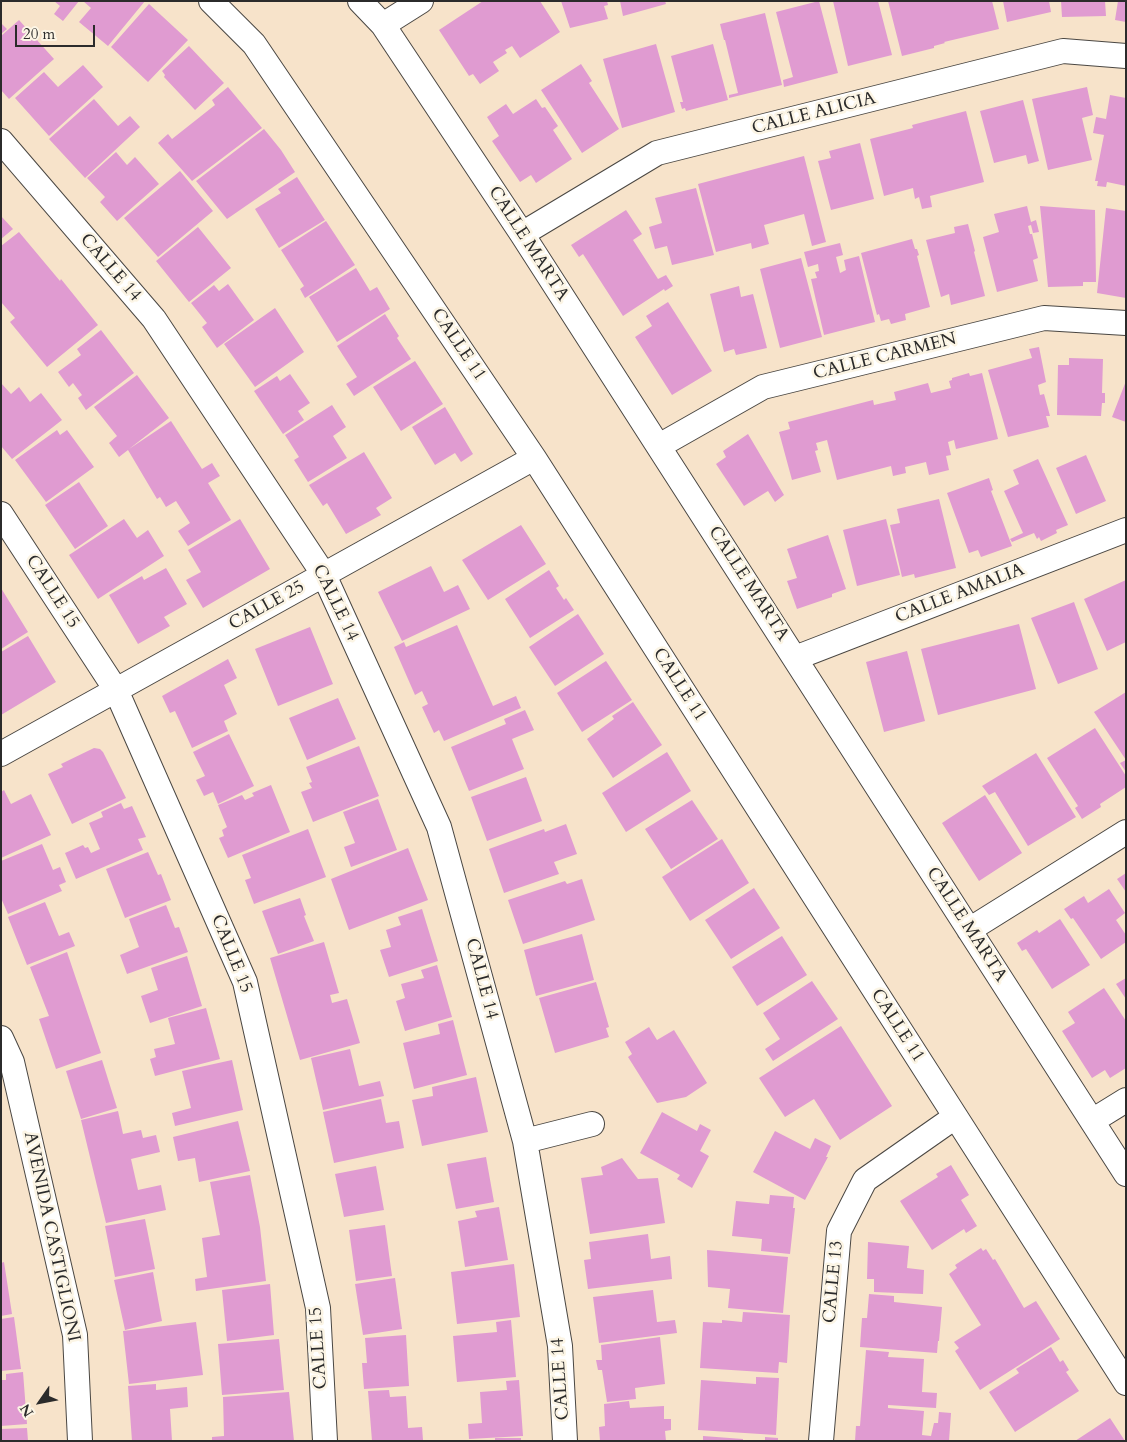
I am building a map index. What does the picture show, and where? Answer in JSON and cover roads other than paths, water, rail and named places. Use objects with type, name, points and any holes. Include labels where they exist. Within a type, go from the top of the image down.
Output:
[{"type":"street","name":"CALLE 11","points":[[212,1],[254,44],[534,458],[1126,1383]]},
{"type":"street","name":"CALLE MARTA","points":[[360,1],[383,25],[522,234],[1126,1174]]},
{"type":"street","points":[[383,25],[421,1]]},
{"type":"street","name":"CALLE ALICIA","points":[[522,234],[657,153],[1063,51],[1126,56]]},
{"type":"street","name":"CALLE 14","points":[[1,141],[154,319],[324,575],[439,827],[525,1141],[560,1346],[565,1441]]},
{"type":"street","name":"CALLE CARMEN","points":[[659,446],[763,387],[1044,318],[1126,323]]},
{"type":"street","name":"CALLE 25","points":[[1,754],[534,458]]},
{"type":"street","name":"CALLE 15","points":[[1,514],[116,690],[245,982],[318,1308],[325,1441]]},
{"type":"street","name":"CALLE AMALIA","points":[[795,658],[1126,530]]},
{"type":"street","points":[[969,930],[1126,832]]},
{"type":"street","name":"AVENIDA CASTIGLIONI","points":[[1,1038],[12,1062],[74,1335],[80,1441]]},
{"type":"street","points":[[1092,1121],[1126,1100]]},
{"type":"street","name":"CALLE 13","points":[[821,1441],[838,1231],[865,1180],[955,1117]]},
{"type":"street","points":[[525,1141],[592,1124]]}]
